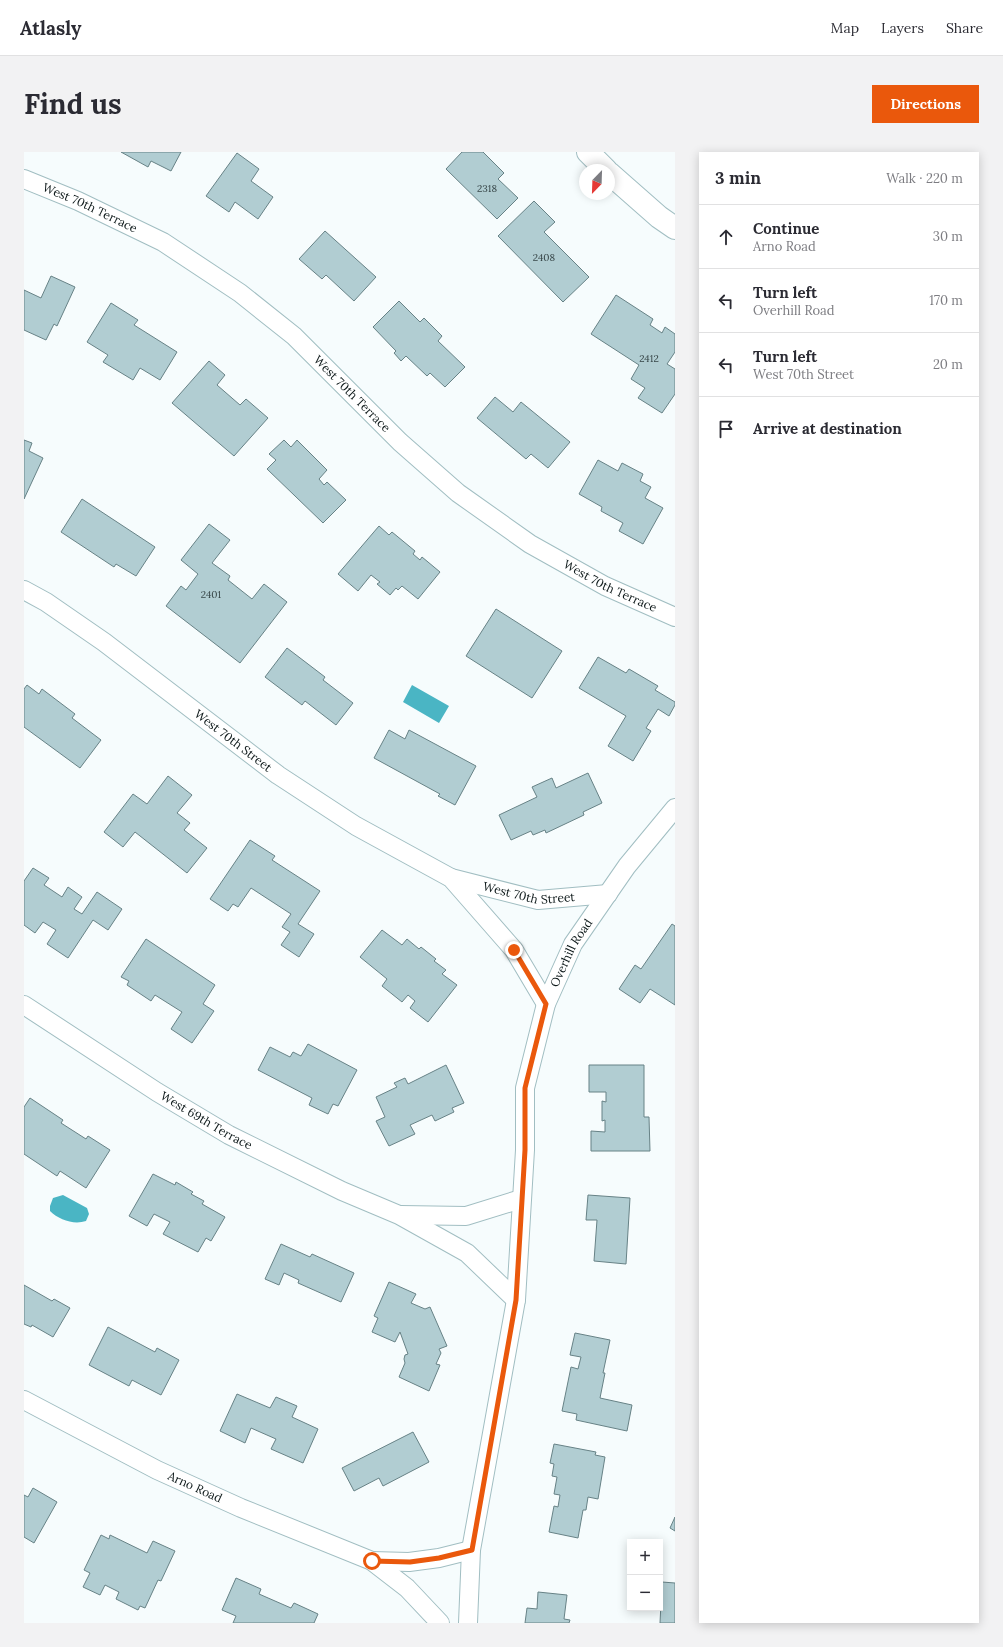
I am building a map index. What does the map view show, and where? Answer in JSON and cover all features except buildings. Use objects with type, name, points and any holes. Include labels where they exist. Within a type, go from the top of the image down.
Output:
[{"type":"street","points":[[588,152],[600,164]]},
{"type":"street","points":[[615,178],[659,217],[675,228]]},
{"type":"street","name":"West 70th Terrace","points":[[24,179],[78,202],[163,242],[240,293],[294,336],[400,442],[458,493],[530,544],[605,586],[675,617]]},
{"type":"street","name":"West 70th Street","points":[[24,590],[46,602],[104,642],[278,775],[356,826],[451,878],[538,900],[608,894]]},
{"type":"street","name":"Overhill Road","points":[[468,1623],[472,1550],[516,1300],[525,1150],[525,1088],[546,1004],[573,944],[626,866],[675,808]]},
{"type":"street","name":"West 70th Street","points":[[451,878],[514,950],[546,1004]]},
{"type":"street","name":"West 69th Terrace","points":[[24,1005],[157,1092],[229,1135],[342,1191],[399,1215],[467,1253],[516,1300]]},
{"type":"street","name":"West 69th Terrace","points":[[399,1215],[466,1216],[521,1198]]},
{"type":"street","name":"Arno Road","points":[[24,1400],[157,1470],[241,1508],[372,1561],[407,1588],[440,1623]]},
{"type":"street","name":"Arno Road","points":[[372,1561],[410,1562],[439,1558],[472,1550]]},
{"type":"water","points":[[412,685],[449,706],[439,723],[403,702]]},
{"type":"water","points":[[63,1195],[87,1208],[89,1214],[86,1221],[67,1221],[50,1211],[53,1198]]},
{"type":"route","points":[[372,1561],[410,1562],[439,1558],[472,1550],[516,1300],[525,1150],[525,1088],[546,1004],[514,950]]}]
